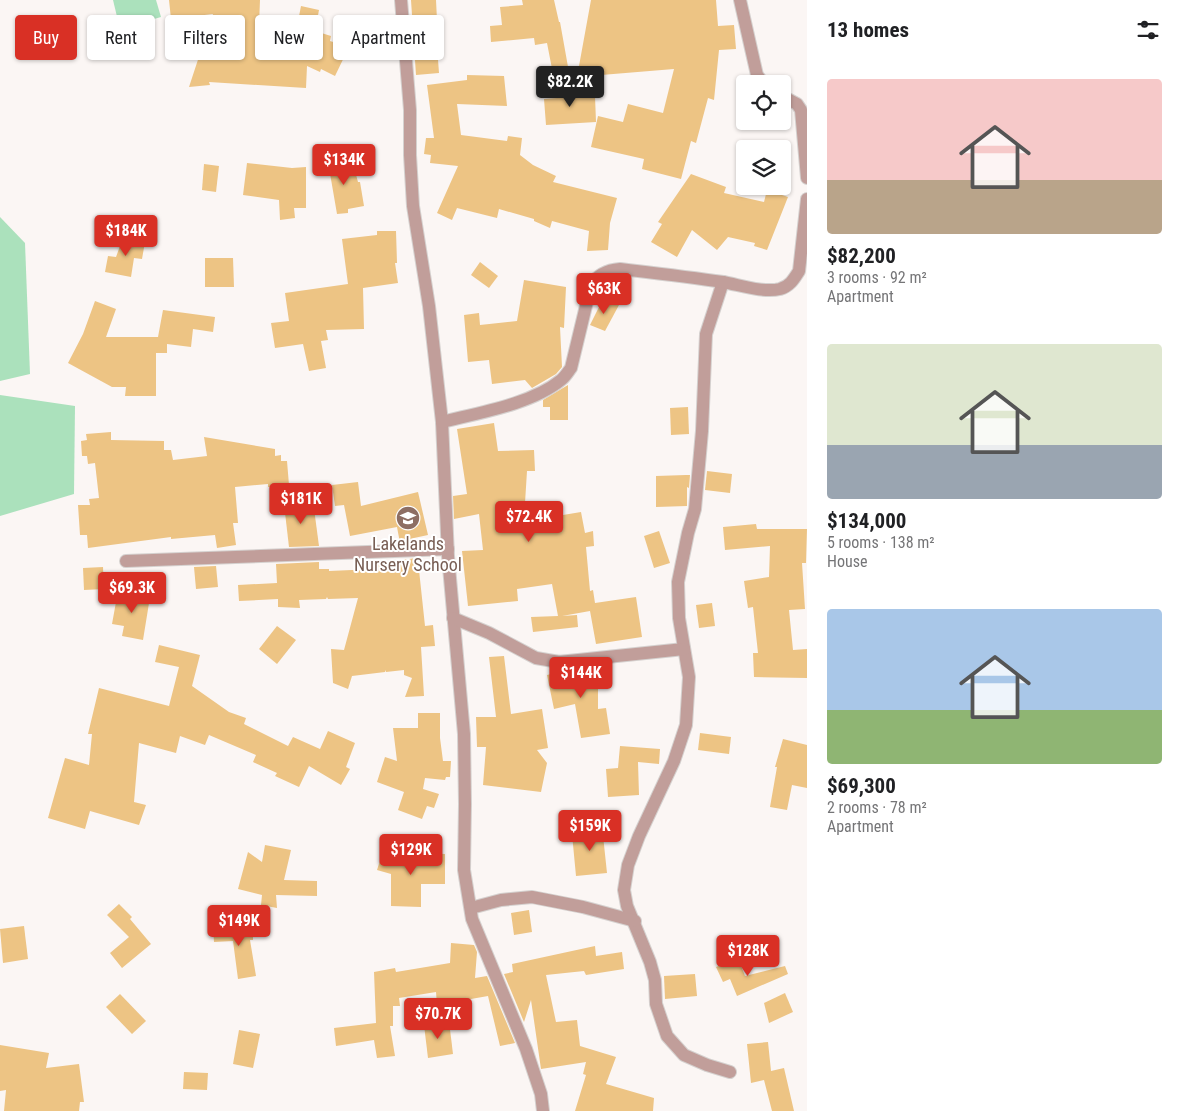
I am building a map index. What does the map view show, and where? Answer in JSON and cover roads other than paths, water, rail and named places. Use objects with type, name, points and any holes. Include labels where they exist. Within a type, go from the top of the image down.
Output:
[{"type":"street","points":[[401,0],[410,110],[412,206],[428,306],[442,422],[448,549],[464,734],[466,804],[464,870],[472,919],[526,1049],[541,1094],[543,1111]]},
{"type":"street","points":[[740,0],[757,75]]},
{"type":"street","points":[[791,101],[797,104],[801,110],[807,178]]},
{"type":"street","points":[[442,422],[505,406],[548,388],[563,379],[571,368],[592,285],[597,277],[604,272],[620,269],[723,282],[768,290],[787,286],[794,281],[799,271],[807,199]]},
{"type":"street","points":[[723,282],[706,334],[702,431],[696,509],[688,533],[678,582],[679,618],[688,676],[686,726],[674,761],[639,836],[628,865],[624,890],[627,906],[635,921],[650,962],[655,980],[656,1004],[667,1036],[684,1055],[730,1072]]},
{"type":"street","points":[[126,561],[448,549]]},
{"type":"street","points":[[453,618],[489,632],[536,658],[559,662],[684,649]]},
{"type":"street","points":[[471,908],[501,900],[532,897],[591,909],[635,921]]},
{"type":"place","name":"Lakelands Nursery School","points":[[408,518]]}]
